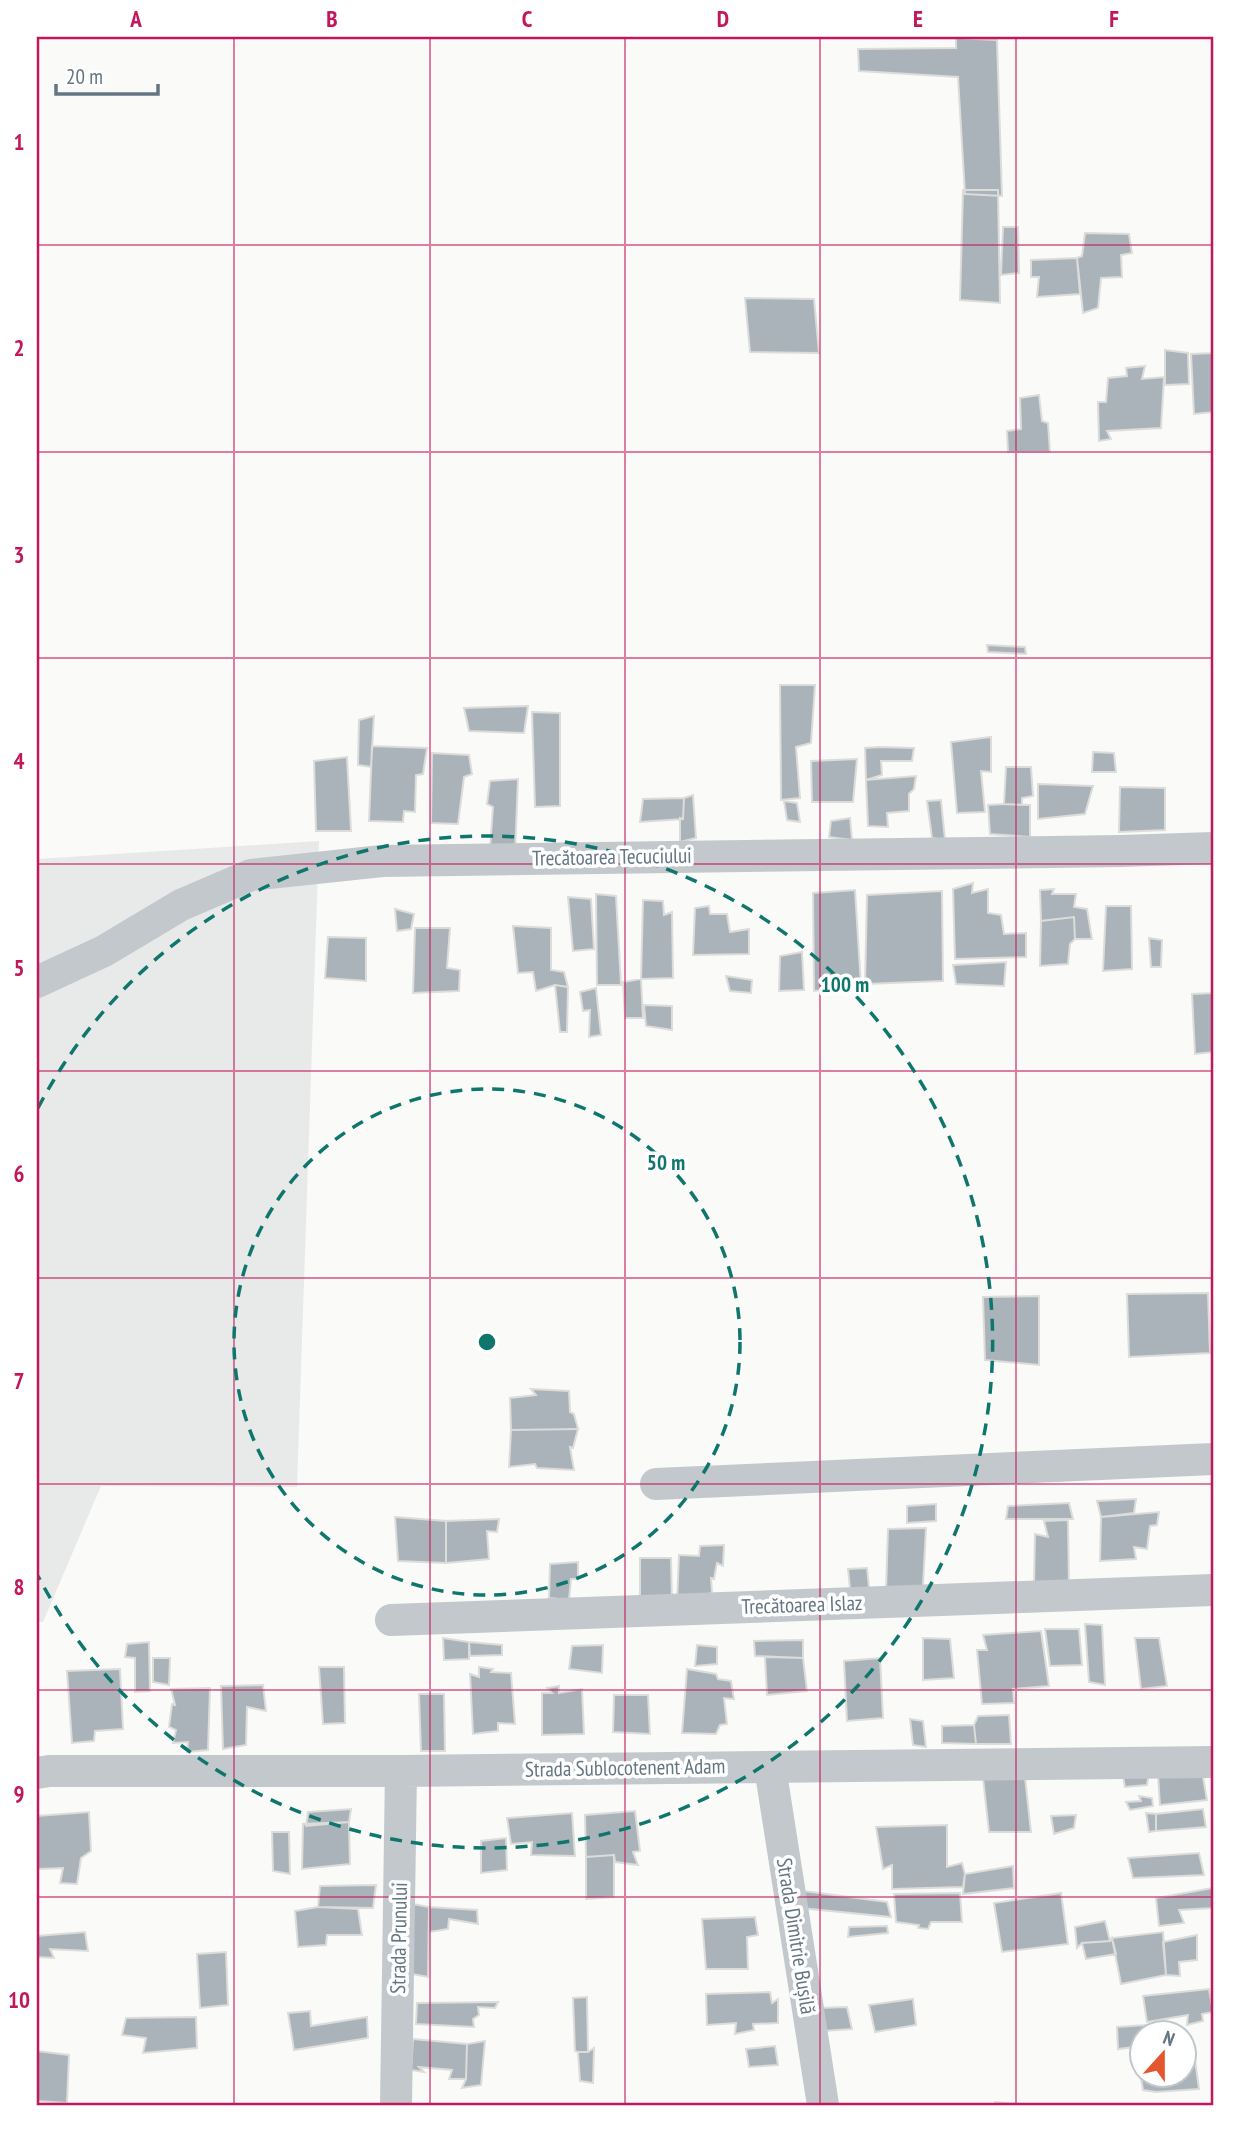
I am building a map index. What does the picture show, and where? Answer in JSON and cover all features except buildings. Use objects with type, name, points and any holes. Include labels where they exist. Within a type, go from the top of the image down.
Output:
[{"type":"street","name":"Trecătoarea Tecuciului","points":[[37,982],[104,951],[181,905],[250,875],[382,861],[1213,848]]},
{"type":"street","points":[[656,1484],[1213,1459]]},
{"type":"street","name":"Trecătoarea Islaz","points":[[391,1620],[1213,1590]]},
{"type":"street","name":"Strada Sublocotenent Adam","points":[[37,1773],[1213,1762]]},
{"type":"street","name":"Strada Dimitrie Bușilă","points":[[770,1767],[823,2105]]},
{"type":"street","name":"Strada Prunului","points":[[396,2105],[401,1771]]},
{"type":"shaded area","points":[[319,841],[297,1487],[101,1486],[43,1622],[37,1622],[37,859]]}]
